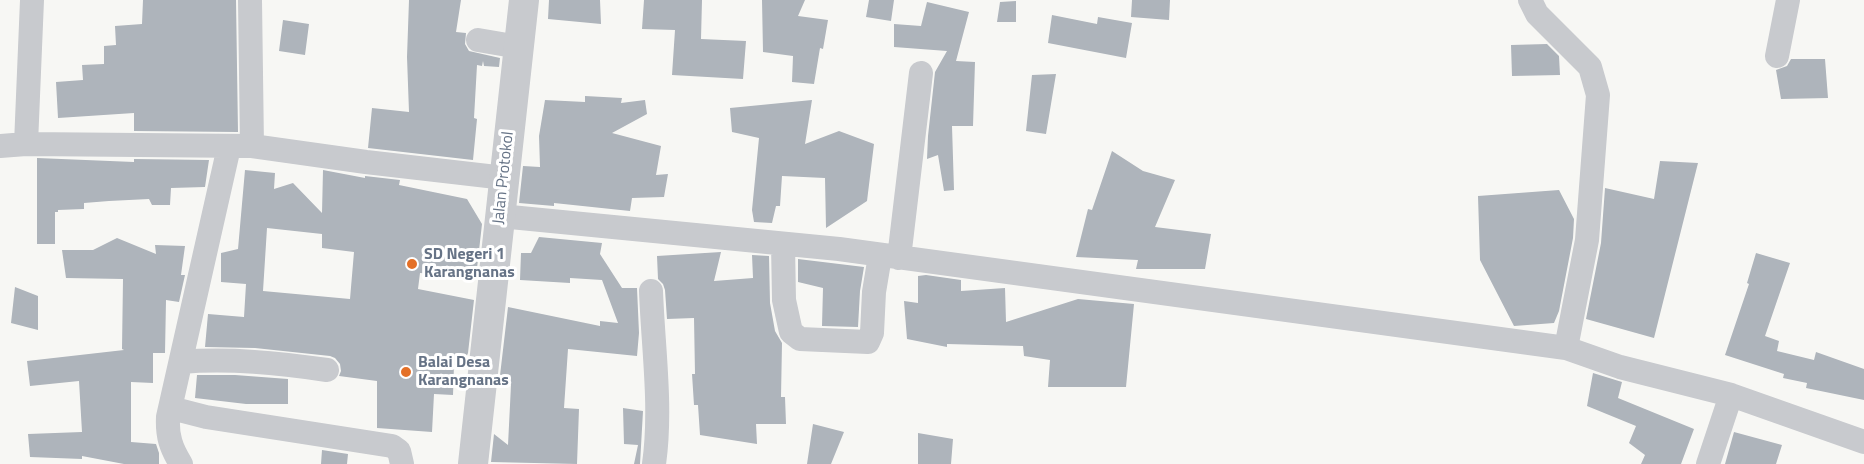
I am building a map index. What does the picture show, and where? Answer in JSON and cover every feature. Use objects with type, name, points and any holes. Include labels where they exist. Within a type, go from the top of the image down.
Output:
[{"type":"street","points":[[26,144],[32,0]]},
{"type":"street","points":[[181,464],[171,448],[168,432],[171,408],[181,362],[240,146],[250,0]]},
{"type":"street","name":"Jalan Protokol","points":[[473,464],[524,0]]},
{"type":"street","points":[[1530,0],[1537,14],[1590,67],[1598,95],[1587,240],[1566,348]]},
{"type":"street","points":[[1776,56],[1788,0]]},
{"type":"street","points":[[478,40],[519,46]]},
{"type":"street","points":[[783,244],[784,300],[791,332],[800,339],[868,342],[872,333],[874,292],[889,257],[921,73]]},
{"type":"street","points":[[0,146],[26,144],[240,146],[505,178]]},
{"type":"street","points":[[500,216],[839,249],[1566,348],[1620,367],[1731,395],[1864,442]]},
{"type":"street","points":[[651,291],[657,400],[657,443],[654,464]]},
{"type":"street","points":[[181,362],[242,361],[327,370]]},
{"type":"street","points":[[1708,464],[1731,395]]},
{"type":"street","points":[[171,408],[206,417],[392,446],[399,451],[402,464]]},
{"type":"building","points":[[143,0],[236,0],[238,132],[134,131],[134,113],[58,118],[56,82],[83,80],[82,65],[104,64],[104,46],[116,45],[115,26],[142,24]]},
{"type":"building","points":[[409,0],[461,0],[456,32],[466,33],[465,44],[469,51],[500,58],[499,67],[484,66],[483,61],[482,66],[477,65],[474,118],[477,119],[473,160],[368,148],[372,108],[409,112],[407,57]]},
{"type":"building","points":[[549,0],[600,0],[601,24],[548,19]]},
{"type":"building","points":[[644,0],[702,0],[701,39],[746,41],[743,79],[672,75],[675,30],[642,29]]},
{"type":"building","points":[[762,0],[805,0],[798,16],[828,20],[823,49],[820,48],[814,84],[792,82],[793,56],[763,52]]},
{"type":"building","points":[[869,0],[894,0],[891,21],[866,17]]},
{"type":"building","points":[[1132,0],[1170,0],[1169,20],[1131,17]]},
{"type":"building","points":[[1016,1],[1016,22],[997,22],[1000,2]]},
{"type":"building","points":[[927,2],[969,12],[956,61],[975,62],[973,126],[952,126],[954,190],[944,191],[938,155],[927,159],[935,72],[947,51],[894,47],[894,24],[921,26]]},
{"type":"building","points":[[1052,15],[1097,24],[1098,17],[1132,23],[1126,58],[1048,43]]},
{"type":"building","points":[[283,20],[309,24],[305,55],[279,51]]},
{"type":"building","points":[[1547,44],[1559,56],[1560,75],[1512,76],[1511,45]]},
{"type":"building","points":[[1791,59],[1825,59],[1828,98],[1781,99],[1776,70],[1787,66]]},
{"type":"building","points":[[1056,74],[1046,134],[1026,131],[1032,75]]},
{"type":"building","points":[[585,96],[622,98],[621,103],[645,100],[647,114],[612,133],[661,146],[656,175],[668,174],[664,197],[632,198],[630,211],[554,203],[554,206],[519,203],[523,166],[540,167],[539,136],[545,100],[585,102]]},
{"type":"building","points":[[812,100],[805,144],[839,131],[874,144],[867,201],[826,228],[825,178],[782,176],[780,206],[776,206],[772,223],[754,222],[752,210],[759,138],[732,132],[730,108]]},
{"type":"building","points":[[1112,151],[1143,171],[1175,180],[1155,227],[1211,234],[1205,269],[1136,269],[1138,260],[1076,257],[1088,209],[1092,210]]},
{"type":"building","points":[[37,158],[134,162],[134,159],[209,160],[205,187],[171,188],[170,205],[152,205],[149,199],[84,203],[84,209],[58,210],[55,212],[55,244],[37,244]]},
{"type":"building","points":[[1660,161],[1698,163],[1654,338],[1586,319],[1601,243],[1605,188],[1654,199]]},
{"type":"building","points":[[245,170],[275,173],[274,189],[293,183],[322,213],[323,170],[365,178],[365,176],[400,180],[399,185],[467,199],[482,224],[476,277],[420,273],[418,289],[474,300],[468,353],[462,367],[454,365],[453,395],[434,394],[432,432],[377,428],[377,381],[339,376],[340,364],[330,356],[255,348],[205,347],[208,314],[244,317],[246,284],[221,282],[221,253],[238,249]],"holes":[[[267,228],[322,234],[322,248],[354,252],[350,299],[263,291]]]},
{"type":"building","points":[[1559,190],[1574,219],[1573,238],[1559,311],[1554,323],[1514,326],[1480,260],[1478,196]]},
{"type":"building","points":[[539,237],[602,243],[600,254],[622,288],[637,288],[639,333],[637,356],[568,349],[564,408],[579,409],[577,464],[491,462],[494,434],[508,445],[511,385],[499,384],[508,307],[600,326],[600,321],[618,323],[602,280],[570,278],[570,283],[520,280],[521,253],[531,253]]},
{"type":"building","points":[[117,238],[156,254],[155,245],[185,246],[181,275],[185,275],[179,302],[166,300],[165,353],[153,353],[153,383],[131,382],[131,442],[156,444],[159,464],[124,464],[82,456],[82,459],[30,457],[28,434],[82,432],[79,381],[30,386],[27,361],[124,350],[122,349],[123,279],[66,278],[62,250],[93,250]]},
{"type":"building","points":[[721,252],[714,281],[753,278],[752,255],[769,256],[770,303],[775,331],[782,343],[781,397],[785,397],[786,424],[756,424],[757,444],[700,435],[698,405],[694,405],[692,374],[695,374],[694,318],[667,319],[665,290],[658,279],[657,256]]},
{"type":"building","points":[[1756,253],[1790,263],[1765,336],[1779,341],[1777,351],[1814,360],[1816,352],[1864,369],[1864,400],[1806,388],[1807,383],[1783,378],[1784,374],[1725,355],[1749,284],[1747,283]]},
{"type":"building","points":[[798,259],[864,267],[858,327],[822,326],[823,288],[798,282]]},
{"type":"building","points":[[918,276],[961,280],[961,291],[1005,288],[1006,322],[1078,299],[1134,304],[1126,387],[1048,387],[1050,360],[1024,356],[1023,346],[947,344],[947,347],[907,339],[904,301],[918,303]]},
{"type":"building","points":[[15,287],[38,296],[38,330],[11,323]]},
{"type":"building","points":[[1593,373],[1622,382],[1618,398],[1694,429],[1681,464],[1641,464],[1645,455],[1629,443],[1636,426],[1587,406]]},
{"type":"building","points":[[197,375],[288,379],[288,404],[246,404],[195,398]]},
{"type":"building","points":[[623,408],[643,411],[640,464],[634,464],[638,445],[624,444]]},
{"type":"building","points":[[813,424],[844,432],[831,464],[807,464]]},
{"type":"building","points":[[1734,432],[1782,445],[1776,464],[1725,464]]},
{"type":"building","points":[[918,433],[953,439],[951,464],[918,464]]},
{"type":"building","points":[[322,450],[348,454],[347,464],[321,464]]},
{"type":"place","name":"SD Negeri 1 Karangnanas","points":[[412,264]]},
{"type":"place","name":"Balai Desa Karangnanas","points":[[406,372]]}]
